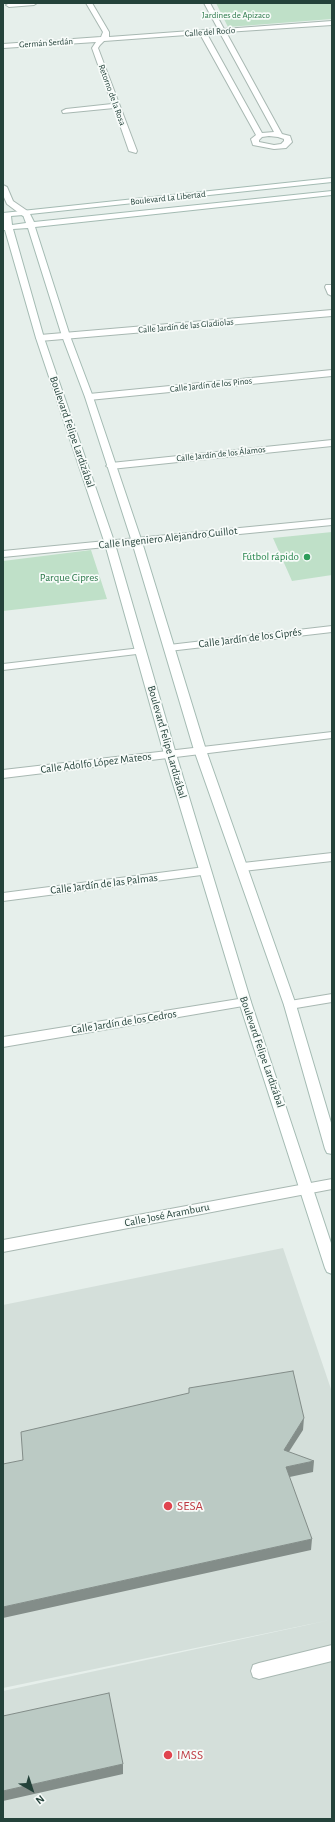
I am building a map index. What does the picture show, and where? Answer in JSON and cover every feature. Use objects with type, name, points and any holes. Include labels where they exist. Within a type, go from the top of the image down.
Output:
[{"type":"street","points":[[9,5],[34,3]]},
{"type":"street","points":[[89,3],[106,32],[106,36],[102,40]]},
{"type":"street","points":[[207,3],[280,134],[287,138],[288,142],[283,146],[274,147],[256,143],[255,139],[260,135],[280,134]]},
{"type":"street","name":"Calle del Rocío","points":[[88,41],[331,25]]},
{"type":"street","points":[[203,33],[260,135]]},
{"type":"street","name":"Retorno de la Rosa","points":[[102,40],[96,44],[95,48],[115,106],[133,151]]},
{"type":"street","name":"Germán Serdán","points":[[3,46],[88,41]]},
{"type":"street","points":[[66,111],[115,106]]},
{"type":"street","name":"Boulevard La Libertad","points":[[5,215],[26,214],[332,180]]},
{"type":"street","points":[[3,187],[10,202],[26,214],[31,225],[66,336],[89,397],[137,542],[200,750],[290,1005],[332,1149]]},
{"type":"street","name":"Boulevard La Libertad","points":[[5,228],[332,193]]},
{"type":"street","name":"Boulevard Felipe Lardizábal","points":[[10,202],[5,215],[5,228],[40,338],[110,544],[170,754],[245,1002],[308,1188],[332,1268]]},
{"type":"street","name":"Calle Jardín de las Gladiolas","points":[[40,338],[332,313]]},
{"type":"street","name":"Calle Jardín de los Pinos","points":[[89,397],[332,373]]},
{"type":"street","name":"Calle Jardín de los Álamos","points":[[111,466],[332,443]]},
{"type":"street","name":"Calle Ingeniero Alejandro Guillot","points":[[3,554],[332,522]]},
{"type":"street","name":"Calle Jardín de los Ciprés","points":[[169,648],[332,629]]},
{"type":"street","points":[[3,667],[141,651]]},
{"type":"street","name":"Calle Adolfo López Mateos","points":[[3,774],[332,735]]},
{"type":"street","points":[[242,867],[332,857]]},
{"type":"street","name":"Calle Jardín de las Palmas","points":[[3,897],[205,871]]},
{"type":"street","points":[[290,1005],[332,998]]},
{"type":"street","name":"Calle Jardín de los Cedros","points":[[3,1042],[245,1002]]},
{"type":"street","name":"Calle José Aramburu","points":[[3,1246],[332,1184]]},
{"type":"street","points":[[259,1670],[332,1652]]},
{"type":"shaded area","name":"SESA","points":[[283,1248],[332,1392],[332,1819],[3,1819],[3,1691],[330,1620],[3,1688],[3,1305]]},
{"type":"green space","name":"Jardines de Apizaco","points":[[216,3],[332,3],[332,19],[228,27]]},
{"type":"green space","name":"Fútbol rápido","points":[[332,532],[332,575],[292,581],[273,538]]},
{"type":"green space","name":"Parque Cipres","points":[[91,550],[107,599],[3,611],[3,561]]},
{"type":"building","points":[[293,1371],[304,1418],[284,1450],[314,1461],[286,1467],[312,1539],[3,1607],[3,1464],[23,1460],[21,1432],[189,1393],[189,1388]]},
{"type":"building","points":[[109,1693],[123,1764],[3,1791],[3,1716]]},
{"type":"place","name":"Fútbol rápido","points":[[307,557]]},
{"type":"place","name":"SESA","points":[[168,1506]]},
{"type":"place","name":"IMSS","points":[[168,1755]]}]
